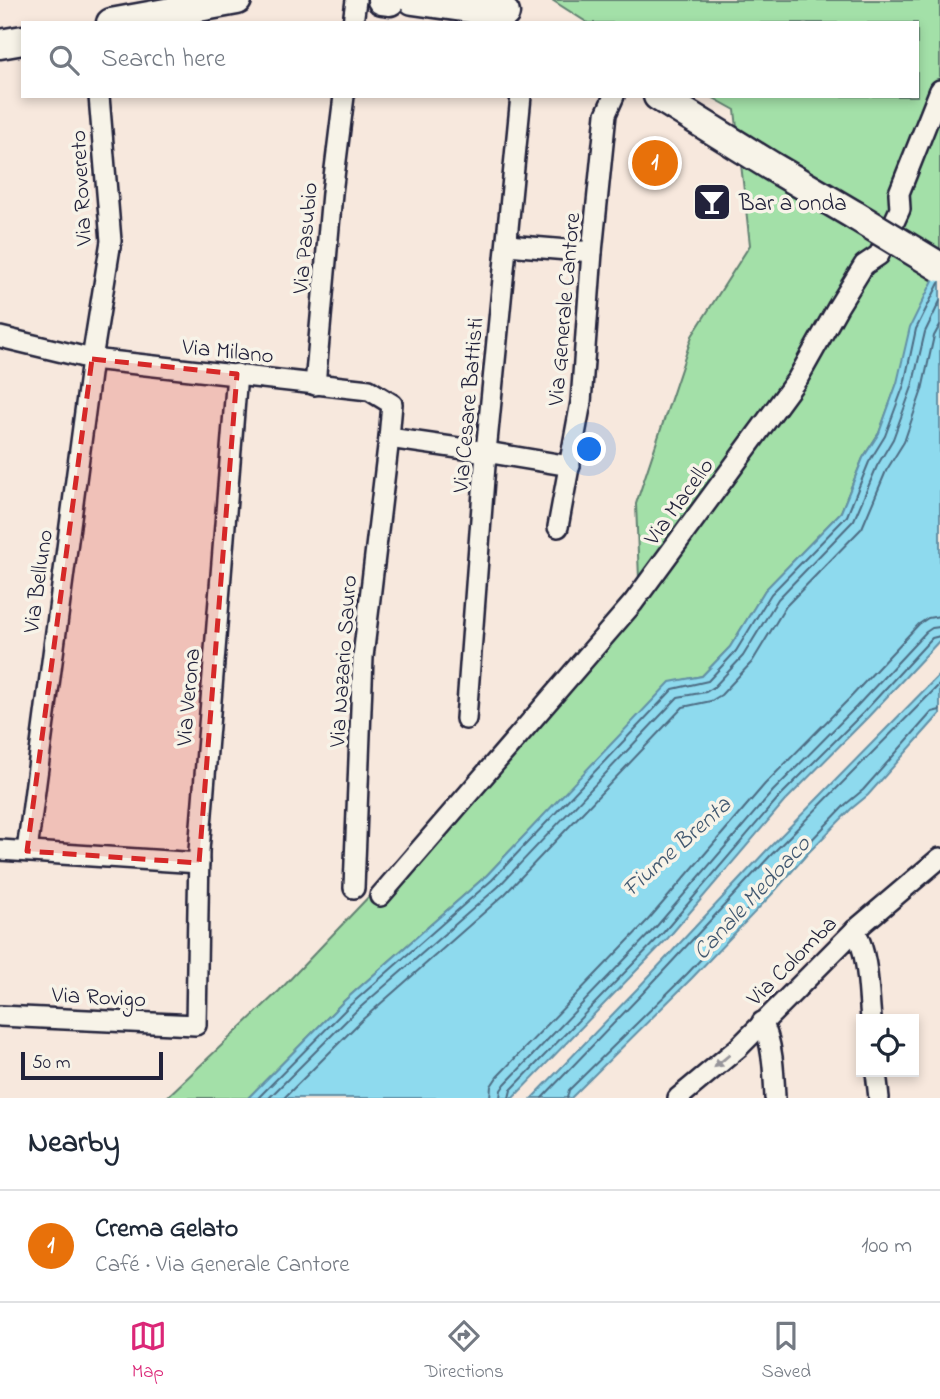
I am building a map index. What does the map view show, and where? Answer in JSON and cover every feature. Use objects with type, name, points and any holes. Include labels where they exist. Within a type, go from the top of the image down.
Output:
[{"type":"main road","points":[[122,21],[237,0]]},
{"type":"main road","points":[[382,0],[408,0]]},
{"type":"main road","points":[[413,0],[503,12]]},
{"type":"main road","points":[[0,44],[21,40]]},
{"type":"main road","points":[[661,98],[940,267]]},
{"type":"street","points":[[353,21],[356,0]]},
{"type":"street","name":"Via Macello","points":[[380,896],[633,603],[798,378],[864,265],[879,255],[900,209],[899,193],[940,90]]},
{"type":"street","name":"Via Rovereto","points":[[92,359],[111,241],[99,98]]},
{"type":"street","name":"Via Pasubio","points":[[315,385],[332,193],[344,98]]},
{"type":"street","name":"Via Cesare Battisti","points":[[466,719],[486,452],[521,98]]},
{"type":"street","name":"Via Generale Cantore","points":[[558,527],[581,402],[606,114],[613,98]]},
{"type":"street","points":[[507,245],[592,252]]},
{"type":"street","name":"Via Milano","points":[[0,337],[92,359],[369,390],[392,404],[389,438]]},
{"type":"street","name":"Via Belluno","points":[[27,851],[92,359]]},
{"type":"street","name":"Via Verona","points":[[196,1025],[199,863],[237,374]]},
{"type":"street","points":[[389,438],[569,466]]},
{"type":"street","name":"Via Nazario Sauro","points":[[354,888],[363,657],[389,438]]},
{"type":"street","points":[[0,850],[199,863]]},
{"type":"street","name":"Via Colomba","points":[[678,1098],[738,1048],[855,930],[940,859]]},
{"type":"street","points":[[855,930],[865,957],[871,1014]]},
{"type":"street","name":"Via Rovigo","points":[[0,1016],[196,1025]]},
{"type":"street","points":[[762,1022],[769,1042],[775,1098]]},
{"type":"street","points":[[877,1077],[879,1098]]},
{"type":"highlighted area","points":[[92,359],[237,374],[199,863],[27,851]]},
{"type":"green space","points":[[552,0],[940,0],[940,266],[879,433],[863,458],[841,512],[765,590],[730,647],[702,676],[670,683],[487,875],[344,1001],[248,1098],[166,1098],[279,991],[375,890],[639,579],[636,504],[692,336],[750,245],[735,110],[714,98],[919,98],[919,21],[585,21]]},
{"type":"water","name":"Fiume Brenta","points":[[940,266],[940,640],[784,802],[668,938],[513,1098],[248,1098],[344,1001],[487,875],[670,682],[702,676],[730,647],[765,590],[841,512],[863,458],[879,433],[897,383],[910,327]]},
{"type":"water","name":"Canale Medoaco","points":[[940,674],[940,714],[868,795],[808,853],[692,978],[571,1098],[532,1098],[766,851]]},
{"type":"place","name":"Crema Gelato","points":[[655,163]]},
{"type":"place","name":"Bar a onda","points":[[712,202]]}]
